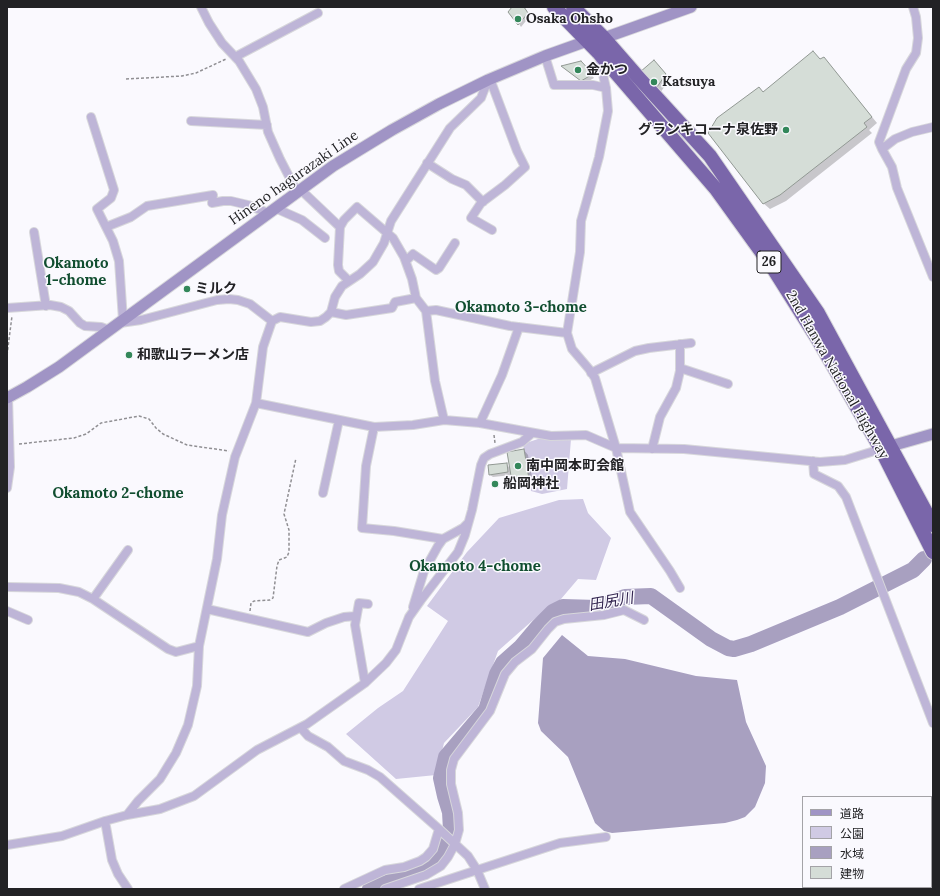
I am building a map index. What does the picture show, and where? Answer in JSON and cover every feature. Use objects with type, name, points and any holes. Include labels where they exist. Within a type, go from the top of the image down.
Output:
[{"type":"highway","name":"2nd Hanwa National Highway","points":[[554,7],[598,52],[716,189],[773,268],[820,341],[933,525]]},
{"type":"highway","name":"2nd Hanwa National Highway","points":[[573,7],[604,38],[710,156],[818,313],[886,448],[933,552]]},
{"type":"main road","name":"Hineno hagurazaki Line","points":[[8,397],[59,367],[333,166],[392,130],[489,79],[587,41],[604,38],[691,7]]},
{"type":"main road","points":[[886,448],[933,434]]},
{"type":"street","points":[[201,7],[222,43],[248,74],[256,89],[267,125],[280,159],[299,191],[340,228]]},
{"type":"street","points":[[913,7],[916,17],[918,38],[916,53],[906,69],[879,142],[892,167],[897,188],[933,277]]},
{"type":"street","points":[[234,56],[318,13]]},
{"type":"street","points":[[598,52],[606,88],[608,111],[599,157],[581,221],[580,252],[567,333],[572,349],[595,378],[616,448],[630,512],[680,588]]},
{"type":"street","points":[[545,56],[554,85],[593,85],[606,88]]},
{"type":"street","points":[[127,815],[138,801],[160,779],[176,753],[188,725],[197,686],[199,646],[216,559],[222,515],[237,453],[256,403],[263,347],[272,321],[280,317],[320,322],[331,312],[335,297],[342,286],[374,262],[384,243],[391,221],[427,163],[450,128],[481,98],[489,79]]},
{"type":"street","points":[[489,79],[517,151],[525,167],[483,202],[470,218],[492,230]]},
{"type":"street","points":[[91,117],[114,190],[111,198],[97,209],[113,241],[119,261],[121,322],[141,320],[217,300],[229,299],[250,304],[272,321]]},
{"type":"street","points":[[191,121],[267,125]]},
{"type":"street","points":[[882,149],[895,140],[912,132],[933,127]]},
{"type":"street","points":[[427,163],[452,179],[466,185],[483,202]]},
{"type":"street","points":[[106,228],[131,217],[147,206],[212,194],[212,203],[231,201],[302,220],[325,238]]},
{"type":"street","points":[[349,281],[339,271],[340,228],[344,220],[357,207],[393,238],[406,262],[412,279],[416,298],[426,310],[435,381],[444,420]]},
{"type":"street","points":[[34,232],[46,306]]},
{"type":"street","points":[[406,262],[413,254],[436,270],[455,243]]},
{"type":"street","points":[[331,312],[346,315],[392,308],[395,302],[416,298]]},
{"type":"street","points":[[10,307],[61,307],[68,311],[85,326],[101,327],[109,330]]},
{"type":"street","points":[[426,310],[436,310],[519,327],[567,333]]},
{"type":"street","points":[[480,423],[502,375],[519,327]]},
{"type":"street","points":[[591,373],[636,351],[691,343]]},
{"type":"street","points":[[652,449],[660,417],[676,388],[680,368],[680,344]]},
{"type":"street","points":[[680,368],[728,384]]},
{"type":"street","points":[[7,488],[10,467],[8,397]]},
{"type":"street","points":[[256,403],[374,427],[413,425],[444,420],[480,423],[551,436],[586,435],[616,448],[684,449],[813,461],[845,460],[886,448]]},
{"type":"street","points":[[323,493],[339,420]]},
{"type":"street","points":[[374,427],[366,466],[362,528],[394,531],[443,539]]},
{"type":"street","points":[[409,617],[458,552],[469,522],[481,465],[484,458],[490,454],[522,442],[532,433]]},
{"type":"street","points":[[813,461],[814,474],[838,486],[846,497],[933,723]]},
{"type":"street","points":[[7,845],[62,836],[105,821],[160,809],[194,796],[257,750],[301,728],[365,683],[386,663],[396,650],[409,617],[424,571],[432,556],[443,539],[463,528],[469,522]]},
{"type":"street","points":[[93,599],[128,550]]},
{"type":"street","points":[[7,587],[59,588],[79,592],[93,599],[168,649],[176,652],[199,646]]},
{"type":"street","points":[[365,683],[355,626],[358,603],[368,604]]},
{"type":"street","points":[[207,609],[308,632],[326,623],[344,617],[356,616]]},
{"type":"street","points":[[385,889],[426,874],[441,866],[448,857],[455,844],[459,830],[458,813],[451,784],[451,770],[454,759],[490,712],[505,674],[515,662],[532,649],[555,622],[564,619],[604,615],[624,610],[644,620]]},
{"type":"street","points":[[7,611],[28,620]]},
{"type":"street","points":[[301,728],[308,736],[328,747],[344,761],[368,770],[380,777],[468,856],[477,870],[485,889]]},
{"type":"street","points":[[105,821],[112,860],[118,874],[128,889]]},
{"type":"street","points":[[344,889],[385,870],[404,867],[420,861],[433,849],[439,829]]},
{"type":"street","points":[[419,889],[560,843],[606,837]]},
{"type":"path","points":[[126,79],[182,76],[196,73],[234,56]]},
{"type":"path","points":[[7,355],[10,307]]},
{"type":"path","points":[[9,445],[74,438],[86,434],[101,423],[139,416],[149,419],[163,434],[188,445],[196,447],[210,447],[237,453]]},
{"type":"path","points":[[249,618],[251,603],[254,600],[270,600],[273,598],[279,560],[287,557],[289,552],[289,530],[284,514],[296,458]]},
{"type":"green space","points":[[552,437],[571,439],[567,489],[542,494],[531,491],[523,444],[538,439]]},
{"type":"green space","points":[[583,499],[588,513],[611,538],[596,580],[578,579],[561,599],[532,621],[498,651],[478,707],[444,743],[436,775],[396,779],[346,734],[378,708],[403,691],[448,621],[427,606],[467,552],[499,518],[559,500]]},
{"type":"water","points":[[562,635],[588,656],[625,659],[696,676],[737,680],[746,722],[766,766],[765,783],[755,807],[745,817],[725,823],[612,833],[604,831],[595,823],[568,757],[541,731],[538,723],[543,658]]},
{"type":"building","name":"Osaka Ohsho","points":[[512,7],[524,7],[528,13],[518,25],[508,12]]},
{"type":"building","name":"グランキコーナ泉佐野","points":[[813,51],[820,59],[824,57],[872,117],[864,123],[867,127],[780,195],[763,204],[708,133],[717,118],[759,87],[763,92]]},
{"type":"building","name":"Katsuya","points":[[654,60],[666,74],[655,90],[640,72]]},
{"type":"building","name":"金かつ","points":[[581,61],[593,74],[581,81],[561,66]]},
{"type":"building","name":"南中岡本町会館","points":[[524,449],[529,479],[512,482],[507,452]]},
{"type":"building","points":[[507,463],[508,472],[489,475],[488,465]]},
{"type":"waterway","name":"田尻川","points":[[370,889],[425,869],[438,858],[446,846],[451,830],[450,812],[441,778],[446,757],[486,710],[497,674],[503,663],[521,647],[553,612],[563,607],[597,608],[625,597],[651,596],[711,639],[728,648],[734,649],[751,644],[840,607],[913,570],[924,559]]},
{"type":"place","name":"Osaka Ohsho","points":[[518,19]]},
{"type":"place","name":"金かつ","points":[[578,70]]},
{"type":"place","name":"Katsuya","points":[[654,82]]},
{"type":"place","name":"グランキコーナ泉佐野","points":[[786,130]]},
{"type":"place","name":"ミルク","points":[[187,289]]},
{"type":"place","name":"和歌山ラーメン店","points":[[129,355]]},
{"type":"place","name":"南中岡本町会館","points":[[518,466]]},
{"type":"place","name":"船岡神社","points":[[495,484]]},
{"type":"district","name":"Okamoto 1-chome","points":[[76,272]]},
{"type":"district","name":"Okamoto 3-chome","points":[[521,308]]},
{"type":"district","name":"Okamoto 2-chome","points":[[118,494]]},
{"type":"district","name":"Okamoto 4-chome","points":[[475,567]]}]
